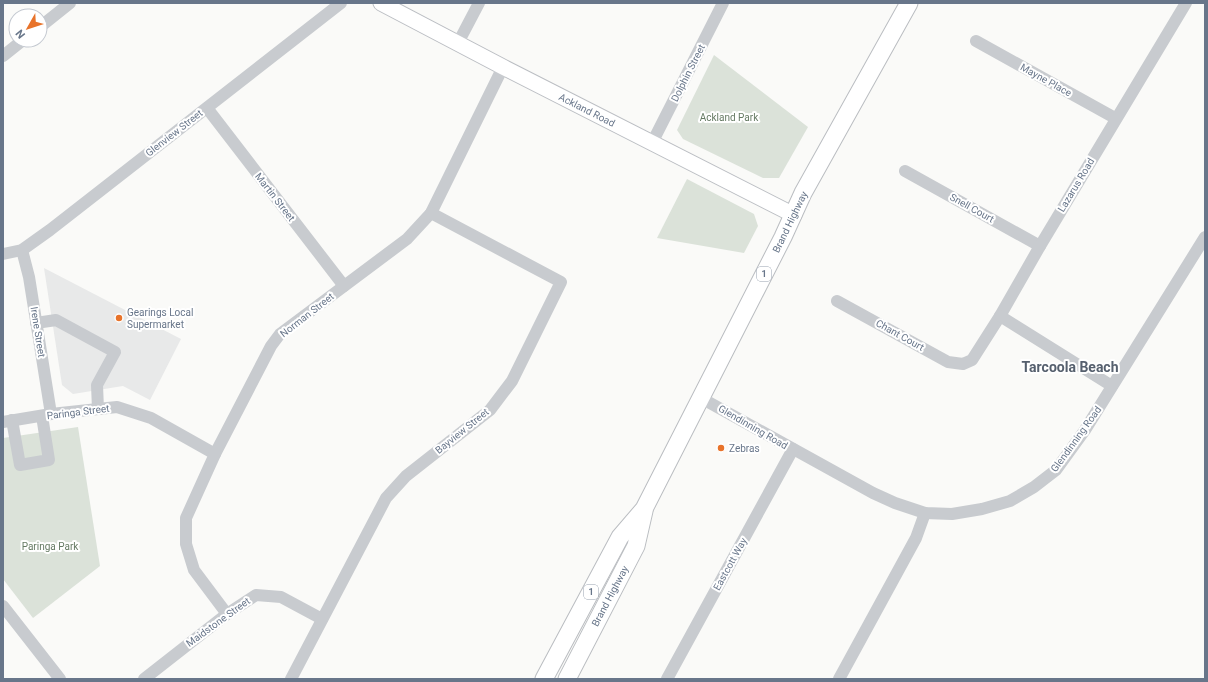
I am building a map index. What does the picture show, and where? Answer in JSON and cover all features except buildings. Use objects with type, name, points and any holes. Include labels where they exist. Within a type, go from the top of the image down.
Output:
[{"type":"highway","name":"Brand Highway","points":[[544,679],[620,537],[644,509],[804,193],[909,3]]},
{"type":"highway","name":"Brand Highway","points":[[567,679],[636,546],[644,509]]},
{"type":"main road","name":"Ackland Road","points":[[381,3],[503,67],[794,215]]},
{"type":"street","points":[[48,21],[70,3]]},
{"type":"street","name":"Glenview Street","points":[[3,254],[22,250],[50,230],[341,3]]},
{"type":"street","points":[[458,43],[479,3]]},
{"type":"street","name":"Dolphin Street","points":[[652,143],[723,3]]},
{"type":"street","name":"Lazarus Road","points":[[963,364],[972,360],[1000,316],[1115,118],[1186,3]]},
{"type":"street","name":"Mayne Place","points":[[976,41],[1115,118]]},
{"type":"street","points":[[3,56],[13,48]]},
{"type":"street","name":"Norman Street","points":[[227,614],[194,570],[186,544],[186,518],[215,454],[271,346],[280,334],[407,238],[431,213],[503,67]]},
{"type":"street","name":"Martin Street","points":[[207,108],[344,286]]},
{"type":"street","name":"Snell Court","points":[[905,171],[1040,246]]},
{"type":"street","name":"Bayview Street","points":[[291,679],[386,498],[406,476],[490,410],[512,381],[561,282],[431,213]]},
{"type":"street","name":"Glendinning Road","points":[[701,398],[793,450],[873,493],[895,503],[925,513],[952,514],[982,510],[1010,501],[1034,487],[1056,470],[1085,430],[1205,237]]},
{"type":"street","name":"Irene Street","points":[[8,421],[20,465],[49,460],[47,415],[36,323],[29,277],[22,250]]},
{"type":"street","name":"Chant Court","points":[[837,301],[948,362],[963,364]]},
{"type":"street","points":[[1000,316],[1112,386]]},
{"type":"street","points":[[36,323],[56,320],[115,352],[97,385],[98,409]]},
{"type":"street","name":"Paringa Street","points":[[8,421],[117,407],[151,418],[215,454]]},
{"type":"street","name":"Eastcott Way","points":[[667,679],[793,450]]},
{"type":"street","points":[[840,679],[916,538],[925,513]]},
{"type":"street","name":"Maidstone Street","points":[[144,679],[227,614],[256,595],[280,597],[322,619]]},
{"type":"street","points":[[3,606],[60,679]]},
{"type":"shaded area","points":[[44,268],[181,339],[150,400],[123,386],[73,394],[62,385]]},
{"type":"green space","name":"Ackland Park","points":[[714,55],[808,127],[779,178],[763,178],[683,139],[677,130]]},
{"type":"green space","points":[[687,179],[754,214],[758,226],[744,253],[657,238]]},
{"type":"green space","name":"Paringa Park","points":[[78,427],[100,566],[33,618],[3,579],[3,438]]},
{"type":"place","name":"Gearings Local Supermarket","points":[[119,318]]},
{"type":"place","name":"Zebras","points":[[721,448]]},
{"type":"district","name":"Tarcoola Beach","points":[[1070,367]]}]
